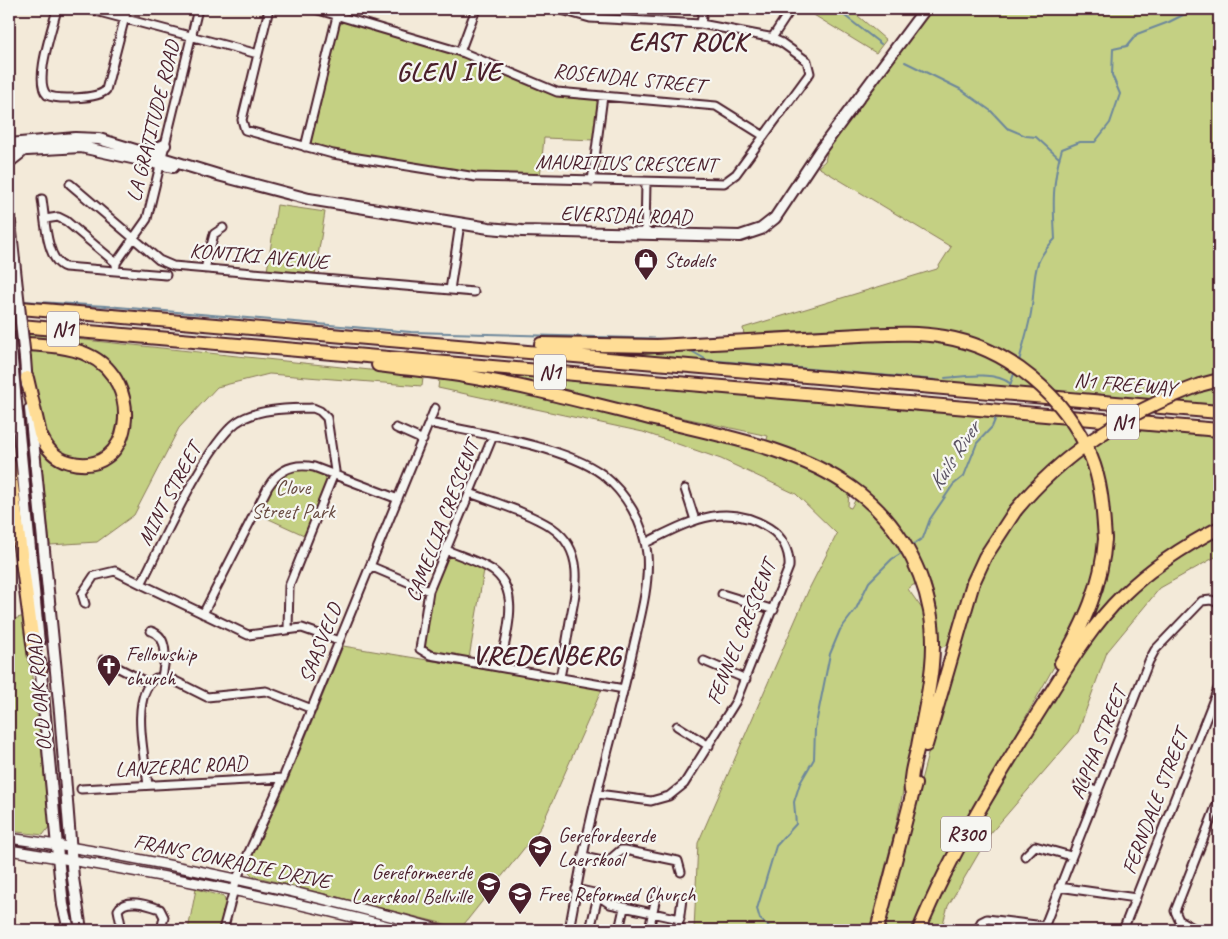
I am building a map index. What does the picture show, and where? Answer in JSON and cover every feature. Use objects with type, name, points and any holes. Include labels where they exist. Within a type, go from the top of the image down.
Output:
[{"type":"highway","name":"N1","points":[[9,307],[419,341]]},
{"type":"highway","name":"N1","points":[[9,325],[117,334]]},
{"type":"highway","points":[[117,334],[120,338],[440,372],[496,382],[761,447],[832,475],[869,500],[907,547],[923,584],[930,611],[933,634],[931,676],[910,786],[911,791]]},
{"type":"highway","name":"N1 FREEWAY","points":[[117,334],[1219,430]]},
{"type":"highway","points":[[419,341],[657,346],[860,335],[918,334],[959,340],[992,352],[1034,379],[1066,413],[1081,435],[1091,458],[1100,490],[1105,540],[1104,562],[1091,606],[1080,630],[1039,701],[1020,740]]},
{"type":"highway","name":"N1 FREEWAY","points":[[419,341],[1219,412]]},
{"type":"highway","points":[[10,347],[80,351],[95,358],[111,372],[122,392],[126,409],[122,435],[113,451],[101,460],[84,464],[67,461],[53,453],[40,434],[27,378]]},
{"type":"highway","points":[[877,930],[911,791],[972,583],[985,557],[1015,511],[1051,472],[1108,428],[1146,407],[1200,385],[1219,380]]},
{"type":"highway","points":[[9,464],[35,658],[41,668]]},
{"type":"highway","points":[[1020,740],[1064,671],[1121,596],[1162,561],[1191,542],[1219,528]]},
{"type":"highway","name":"R300","points":[[919,930],[954,856],[1020,740]]},
{"type":"main road","name":"EVERSDAL ROAD","points":[[9,151],[82,146],[162,161],[309,199],[507,230],[740,236],[770,224],[925,9]]},
{"type":"main road","name":"EVERSDAL ROAD","points":[[9,144],[75,138],[113,142],[162,161]]},
{"type":"main road","points":[[113,142],[150,150],[165,145]]},
{"type":"main road","points":[[9,162],[24,150]]},
{"type":"main road","name":"OLD OAK ROAD","points":[[9,213],[58,692],[71,858],[81,930]]},
{"type":"main road","name":"OLD OAK ROAD","points":[[9,334],[58,857],[63,904],[70,930]]},
{"type":"street","points":[[57,9],[42,78],[42,90],[50,97],[92,96],[103,93],[110,81],[127,9]]},
{"type":"street","points":[[88,9],[258,54]]},
{"type":"street","name":"LA GRATITUDE ROAD","points":[[116,263],[135,239],[147,219],[198,9]]},
{"type":"street","name":"MAURITIUS CRESCENT","points":[[269,9],[242,120],[243,128],[249,133],[305,148],[476,177],[724,183],[733,177],[811,71],[807,61],[772,38],[702,24],[583,16],[558,9]]},
{"type":"street","name":"ROSENDAL STREET","points":[[315,9],[460,52],[557,92],[716,106],[764,136]]},
{"type":"street","points":[[460,52],[476,9]]},
{"type":"street","points":[[583,16],[586,9]]},
{"type":"street","points":[[702,24],[704,9]]},
{"type":"street","points":[[772,38],[791,9]]},
{"type":"street","points":[[305,148],[337,16]]},
{"type":"street","points":[[592,181],[603,96]]},
{"type":"street","points":[[645,234],[646,182]]},
{"type":"street","name":"KONTIKI AVENUE","points":[[70,184],[169,265],[474,292]]},
{"type":"street","points":[[42,199],[52,255],[59,265],[166,275]]},
{"type":"street","points":[[45,219],[58,218],[66,221],[116,263],[115,271]]},
{"type":"street","points":[[450,290],[460,224]]},
{"type":"street","points":[[205,269],[214,234],[224,228]]},
{"type":"street","name":"MINT STREET","points":[[141,584],[208,454],[236,422],[244,418],[281,409],[313,408],[320,411],[326,416],[329,425],[335,461],[335,474]]},
{"type":"street","name":"SAASVELD","points":[[223,930],[237,878],[283,778],[435,408]]},
{"type":"street","points":[[429,423],[493,436],[568,456],[596,470],[614,485],[629,503],[640,524],[648,561],[646,583],[624,689],[583,857],[569,930]]},
{"type":"street","points":[[396,428],[423,440]]},
{"type":"street","name":"CAMELLIA CRESCENT","points":[[493,436],[429,591],[419,645],[421,651],[427,655],[624,689]]},
{"type":"street","points":[[203,614],[275,477],[287,468],[302,465],[335,474],[398,499]]},
{"type":"street","points":[[288,629],[289,586],[335,474]]},
{"type":"street","points":[[685,489],[695,520]]},
{"type":"street","points":[[470,493],[548,525],[559,534],[571,551],[576,566],[577,582],[560,677]]},
{"type":"street","name":"FENNEL CRESCENT","points":[[598,794],[642,802],[664,798],[684,784],[732,709],[774,610],[789,567],[790,559],[785,545],[775,532],[756,520],[740,515],[695,520],[645,543]]},
{"type":"street","points":[[446,550],[491,569],[507,588],[510,610],[500,667]]},
{"type":"street","points":[[370,566],[429,591]]},
{"type":"street","points":[[85,604],[82,594],[94,576],[115,571],[248,636],[288,629],[309,629],[339,641]]},
{"type":"street","points":[[722,594],[774,610]]},
{"type":"street","name":"ALPHA STREET","points":[[1044,928],[1071,856],[1155,650],[1202,601],[1211,600],[1219,604]]},
{"type":"street","points":[[151,631],[159,636],[164,649],[162,677]]},
{"type":"street","points":[[103,660],[150,684]]},
{"type":"street","points":[[704,661],[746,679]]},
{"type":"street","points":[[148,785],[140,707],[154,679],[162,677],[171,679],[207,697],[266,691],[312,708]]},
{"type":"street","name":"FERNDALE STREET","points":[[1123,930],[1219,686]]},
{"type":"street","points":[[676,726],[709,746]]},
{"type":"street","name":"LANZERAC ROAD","points":[[81,789],[283,778]]},
{"type":"street","points":[[1079,784],[1098,792]]},
{"type":"street","points":[[1197,930],[1179,920],[1175,911],[1219,799]]},
{"type":"street","name":"FRANS CONRADIE DRIVE","points":[[9,838],[71,847],[237,878],[442,930]]},
{"type":"street","points":[[1025,856],[1035,846],[1071,856]]},
{"type":"street","name":"FRANS CONRADIE DRIVE","points":[[9,850],[71,858],[233,889],[403,930]]},
{"type":"street","points":[[583,857],[608,862],[621,850],[624,850],[678,861],[681,872]]},
{"type":"street","points":[[1059,887],[1136,898]]},
{"type":"street","points":[[576,889],[598,896],[606,903],[680,919]]},
{"type":"street","points":[[649,930],[657,892]]},
{"type":"street","points":[[590,930],[598,896]]},
{"type":"street","points":[[678,930],[682,898]]},
{"type":"street","points":[[122,930],[118,910],[122,904],[127,902],[160,910],[164,916],[161,930]]},
{"type":"street","points":[[619,930],[624,908]]},
{"type":"street","points":[[977,930],[981,922],[987,919],[1044,928]]},
{"type":"green space","points":[[804,9],[850,9],[886,40],[876,53]]},
{"type":"green space","points":[[932,9],[1219,9],[1219,374],[1148,400],[1055,392],[968,337],[744,335],[743,328],[937,269],[951,247],[818,167],[825,161],[828,149]]},
{"type":"green space","points":[[345,21],[463,56],[553,93],[593,98],[599,104],[594,140],[544,138],[540,177],[469,174],[317,148],[311,143],[310,137],[338,26]]},
{"type":"green space","points":[[277,205],[325,212],[315,275],[267,271]]},
{"type":"green space","points":[[28,334],[465,380],[722,439],[795,463],[849,491],[848,507],[851,508],[860,491],[765,446],[768,436],[485,375],[485,373],[1066,423],[1078,442],[1051,464],[1029,486],[994,532],[968,583],[947,645],[940,648],[937,608],[931,583],[913,585],[908,589],[925,613],[928,644],[926,677],[896,826],[869,930],[694,930],[698,843],[809,589],[837,534],[796,494],[721,459],[643,432],[438,388],[439,380],[423,378],[422,386],[269,374],[217,387],[179,428],[134,515],[97,542],[50,545]]},
{"type":"green space","points":[[911,337],[960,344],[992,357],[1041,390],[613,355],[613,350]]},
{"type":"green space","points":[[1219,383],[1219,405],[1169,401]]},
{"type":"green space","points":[[1118,427],[1219,435],[1219,525],[1186,542],[1080,643],[1105,577],[1091,444]]},
{"type":"green space","points":[[1083,450],[1100,507],[1099,565],[1075,629],[962,831],[916,930],[881,930],[963,623],[978,579],[1017,513]]},
{"type":"green space","name":"Clove Street Park","points":[[294,469],[308,469],[323,473],[328,481],[306,536],[258,514],[276,482]]},
{"type":"green space","points":[[1219,532],[1219,560],[1217,556],[1160,588],[1107,652],[1078,732],[990,834],[948,906],[941,930],[925,930],[960,855],[1055,693],[1113,611],[1171,559]]},
{"type":"green space","points":[[448,554],[484,570],[469,658],[427,651],[422,644],[429,604]]},
{"type":"green space","points":[[24,616],[47,800],[49,827],[43,835],[9,831],[9,624],[11,620]]},
{"type":"green space","points":[[343,646],[602,689],[541,827],[461,928],[253,876],[248,871],[248,865],[286,785]]},
{"type":"green space","points":[[196,889],[224,897],[226,904],[219,930],[188,930]]},
{"type":"waterway","points":[[836,9],[881,44]]},
{"type":"waterway","name":"Kuils River","points":[[1019,362],[1031,313],[1038,263],[1047,247],[1055,239],[1054,193],[1056,172],[1062,149],[1080,142],[1095,142],[1110,123],[1120,94],[1112,75],[1113,49],[1127,46],[1137,34],[1169,22],[1195,9]]},
{"type":"waterway","points":[[905,62],[960,89],[991,111],[1007,128],[1026,136],[1036,137],[1059,158]]},
{"type":"waterway","points":[[21,301],[106,306],[411,332],[672,339]]},
{"type":"waterway","points":[[693,352],[707,360],[936,380]]},
{"type":"waterway","name":"Kuils River","points":[[1009,388],[1015,371]]},
{"type":"waterway","points":[[945,378],[989,376],[997,377],[1011,384]]},
{"type":"waterway","name":"Kuils River","points":[[911,546],[923,538],[930,519],[953,485],[964,476],[977,443],[992,427],[997,415]]},
{"type":"waterway","name":"Kuils River","points":[[773,930],[760,919],[757,909],[776,846],[796,824],[794,802],[800,783],[814,759],[815,729],[830,654],[840,630],[856,609],[869,582],[892,559],[903,552]]},
{"type":"place","name":"Stodels","points":[[646,281]]},
{"type":"place","name":"Fellowship church","points":[[109,687]]},
{"type":"place","name":"Gerefordeerde Laerskool","points":[[540,868]]},
{"type":"place","name":"Gereformeerde Laerskool Bellville","points":[[489,905]]},
{"type":"place","name":"Free Reformed Church","points":[[520,915]]},
{"type":"district","name":"EAST ROCK","points":[[688,41]]},
{"type":"district","name":"GLEN IVE","points":[[449,71]]},
{"type":"district","name":"VREDENBERG","points":[[547,655]]}]
